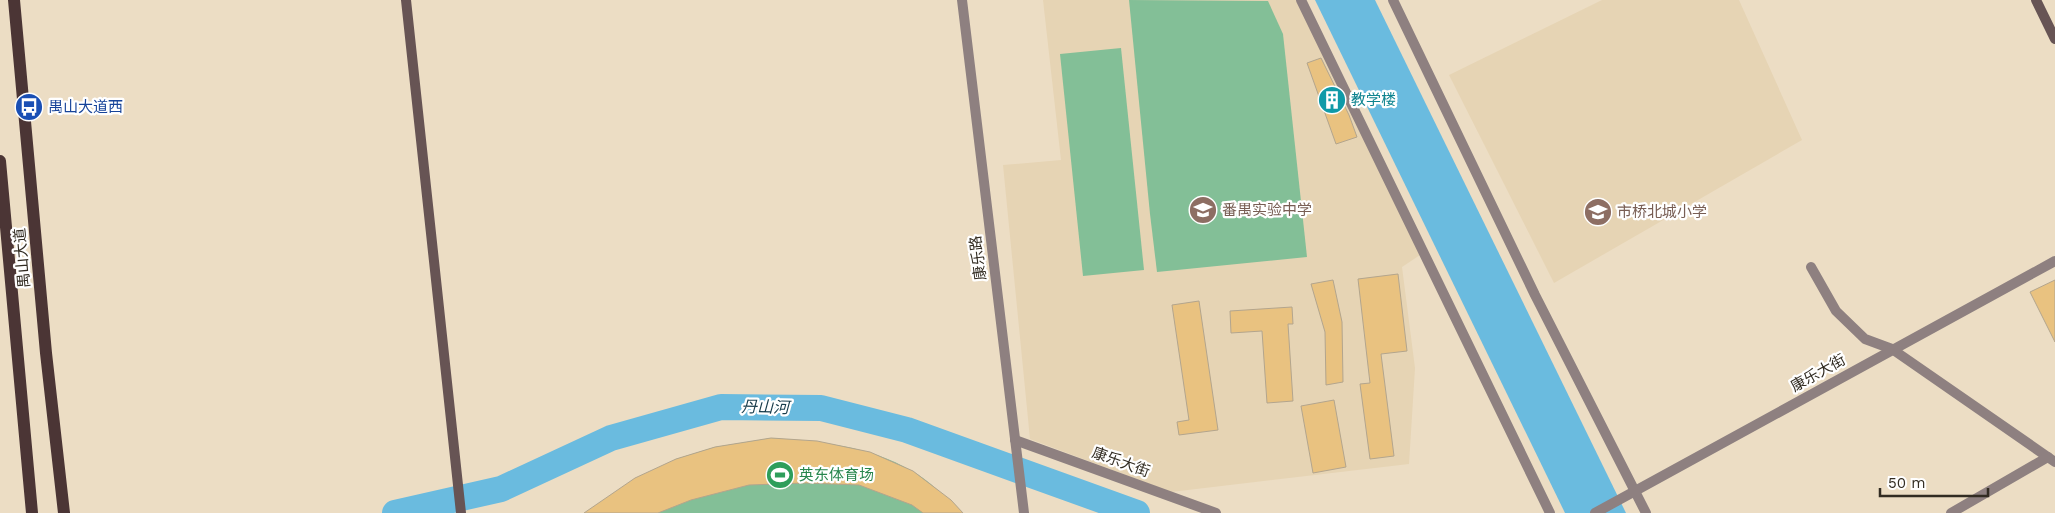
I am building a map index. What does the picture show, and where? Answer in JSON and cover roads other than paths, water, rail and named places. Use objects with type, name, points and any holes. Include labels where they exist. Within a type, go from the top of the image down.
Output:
[{"type":"main road","name":"禺山大道","points":[[14,0],[46,353],[64,513]]},
{"type":"main road","name":"禺山大道","points":[[0,161],[32,513]]},
{"type":"street","points":[[406,0],[461,513]]},
{"type":"street","name":"康乐路","points":[[962,0],[1024,513]]},
{"type":"street","points":[[1301,0],[1550,513]]},
{"type":"street","points":[[1393,0],[1535,295],[1646,513]]},
{"type":"street","points":[[2036,0],[2055,39]]},
{"type":"street","name":"康乐大街","points":[[1596,513],[2055,261]]},
{"type":"street","points":[[1811,266],[1836,311],[1864,339],[1892,349],[2052,460],[1951,513]]},
{"type":"street","name":"康乐大街","points":[[1015,440],[1216,513]]},
{"type":"water","points":[[1315,0],[1375,0],[1626,513],[1565,513]]},
{"type":"waterway","name":"丹山河","points":[[395,513],[501,489],[611,438],[721,407],[821,408],[907,430],[1137,513]]},
{"type":"place","name":"教学楼","points":[[1332,100]]},
{"type":"place","name":"禺山大道西","points":[[29,107]]},
{"type":"place","name":"番禺实验中学","points":[[1203,210]]},
{"type":"place","name":"市桥北城小学","points":[[1598,212]]},
{"type":"place","name":"英东体育场","points":[[780,475]]}]
